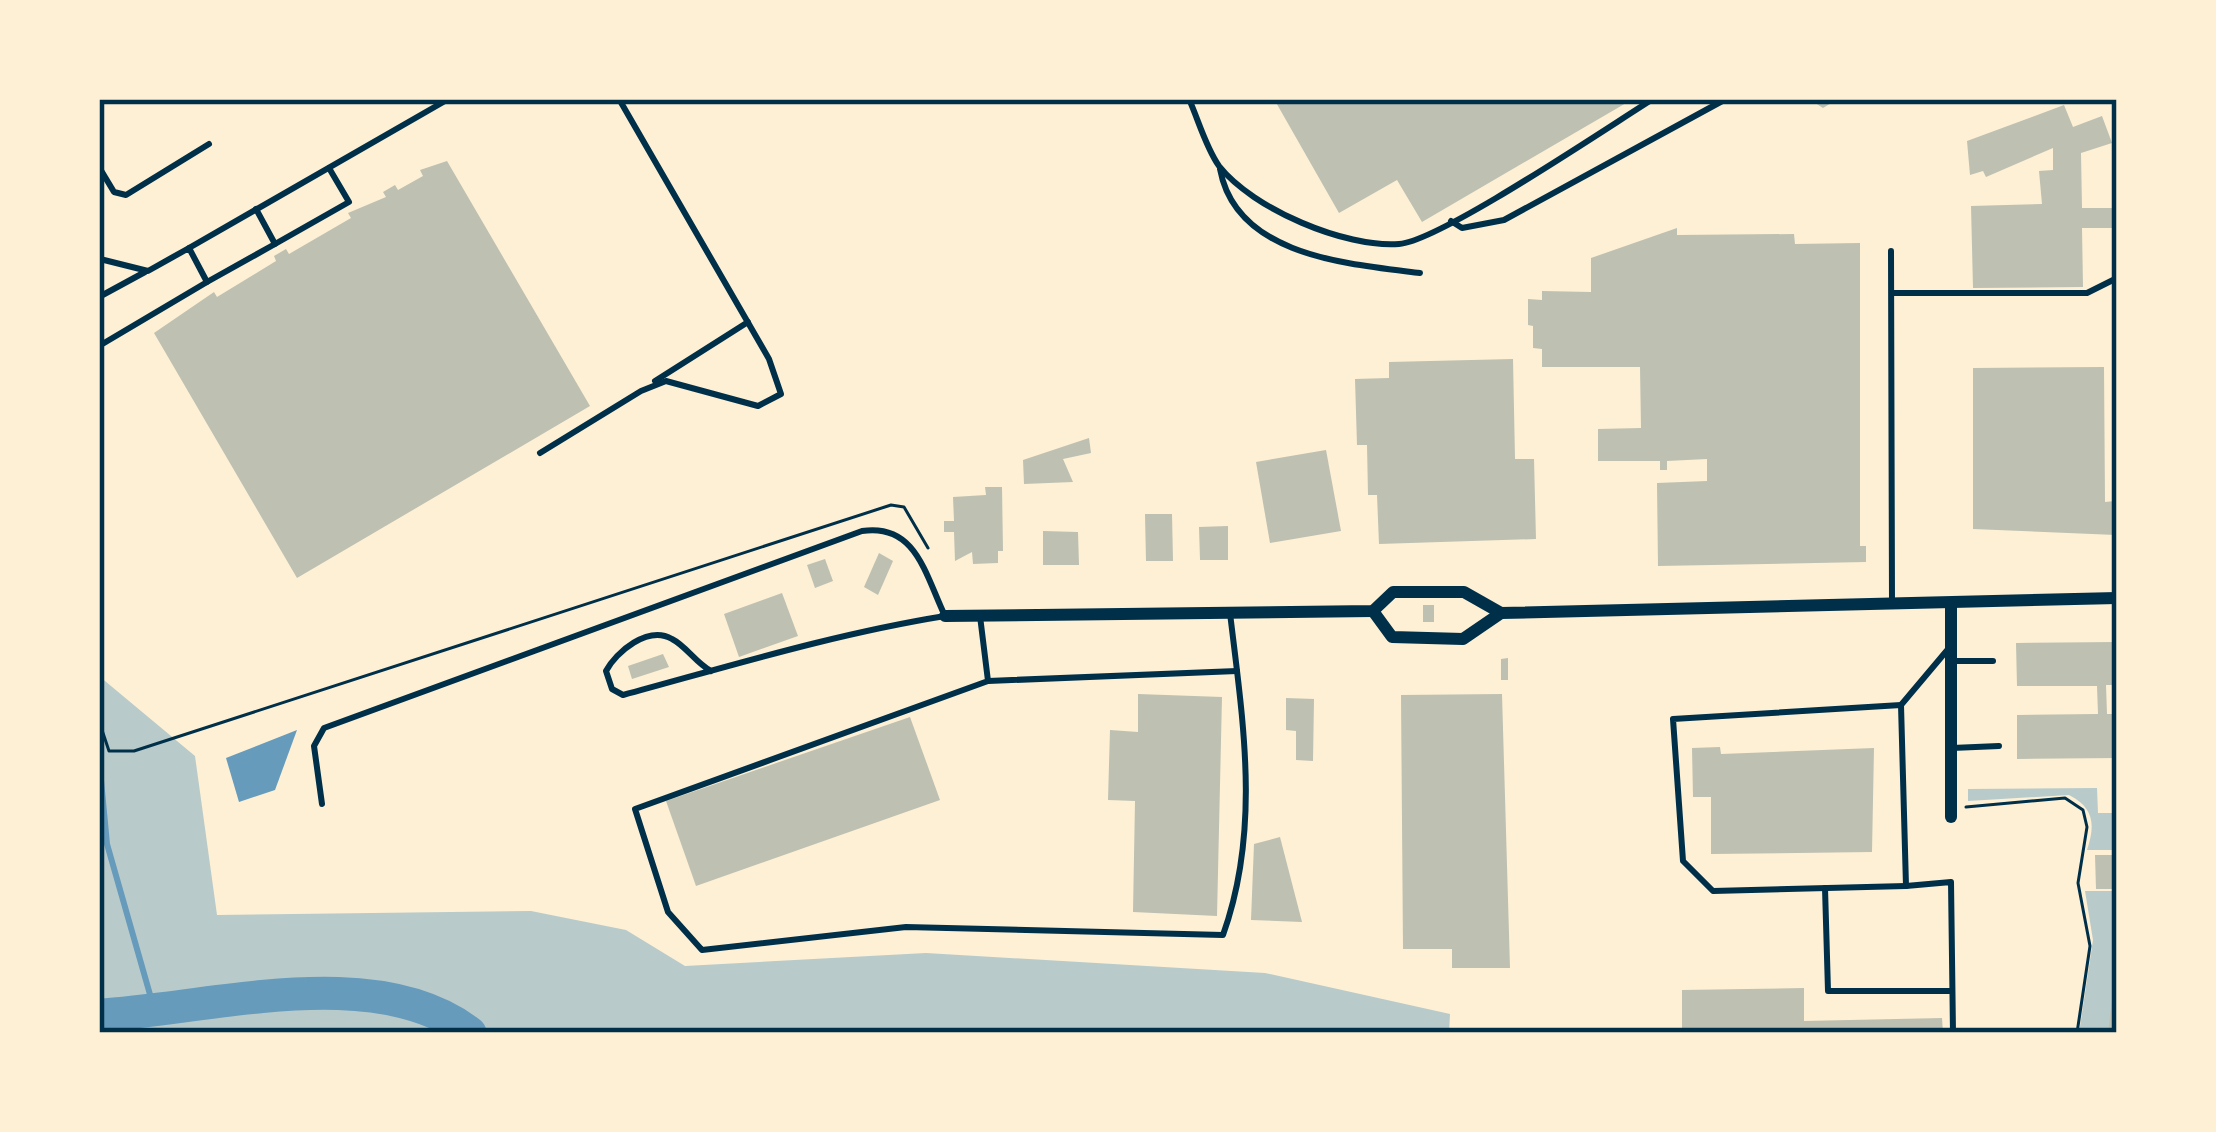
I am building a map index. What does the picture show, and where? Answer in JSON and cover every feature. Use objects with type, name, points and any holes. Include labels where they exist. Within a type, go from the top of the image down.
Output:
[{"type":"street","points":[[945,616],[1373,611],[1393,592],[1464,592],[1501,613],[2117,598]]},
{"type":"street","points":[[1952,605],[1952,812]]},
{"type":"street","points":[[1373,611],[1392,638],[1463,638],[1501,613]]},
{"type":"lane","points":[[619,99],[748,322],[780,381],[781,394],[773,403],[734,402],[666,381],[641,391]]},
{"type":"lane","points":[[1189,99],[1220,166],[1225,197],[1256,231],[1293,249],[1420,273]]},
{"type":"lane","points":[[1220,166],[1280,214],[1349,239],[1403,244],[1450,221],[1653,99]]},
{"type":"lane","points":[[1450,221],[1462,228],[1504,220],[1726,99]]},
{"type":"lane","points":[[99,298],[445,101]]},
{"type":"lane","points":[[99,167],[114,191],[126,195],[209,144]]},
{"type":"lane","points":[[99,346],[349,202],[329,168]]},
{"type":"lane","points":[[256,209],[275,244]]},
{"type":"lane","points":[[189,248],[207,282]]},
{"type":"lane","points":[[1892,251],[1892,605]]},
{"type":"lane","points":[[100,271],[99,257],[148,271]]},
{"type":"lane","points":[[1892,293],[2087,293],[2117,278]]},
{"type":"lane","points":[[540,452],[748,322]]},
{"type":"lane","points":[[322,805],[314,746],[324,728],[862,531],[886,528],[910,542],[945,616],[853,631],[711,671],[623,695],[612,689],[606,671],[616,652],[648,638],[672,638],[711,671]]},
{"type":"lane","points":[[1229,613],[1237,671],[1247,750],[1247,814],[1235,900],[1223,935],[906,927],[702,950],[668,912],[634,809],[988,681],[1237,671]]},
{"type":"lane","points":[[980,615],[988,681]]},
{"type":"lane","points":[[1906,886],[1901,705],[1952,645]]},
{"type":"lane","points":[[1952,661],[1993,662]]},
{"type":"lane","points":[[1901,705],[1673,719],[1683,861],[1713,891],[1951,882],[1953,1033]]},
{"type":"lane","points":[[1952,748],[1999,746]]},
{"type":"lane","points":[[1825,888],[1828,992],[1952,991]]},
{"type":"path","points":[[101,727],[109,752],[134,751],[891,505],[904,507],[930,551]]},
{"type":"path","points":[[1952,812],[2065,798],[2083,810],[2087,827],[2078,883],[2090,946],[2077,1033]]},
{"type":"shaded area","points":[[99,676],[195,756],[217,915],[531,911],[626,930],[685,966],[926,953],[1265,973],[1450,1014],[1449,1033],[99,1033]]},
{"type":"shaded area","points":[[2097,788],[2098,813],[2116,813],[2117,788],[2117,850],[2087,850],[2091,818],[2069,795],[1968,801],[1968,789]]},
{"type":"shaded area","points":[[2085,891],[2117,891],[2117,1033],[2079,1033],[2093,940]]},
{"type":"water","points":[[297,730],[275,790],[239,802],[226,758]]},
{"type":"building","points":[[1274,99],[1633,99],[1422,222],[1397,180],[1339,213]]},
{"type":"building","points":[[1809,99],[1838,99],[1823,108]]},
{"type":"building","points":[[2064,105],[2073,127],[2102,116],[2112,143],[2081,153],[2082,208],[2117,208],[2117,228],[2082,228],[2083,287],[1973,288],[1971,206],[2042,204],[2039,171],[2053,170],[2053,148],[1986,177],[1983,171],[1970,175],[1967,141]]},
{"type":"building","points":[[447,161],[590,406],[297,578],[154,333],[214,292],[217,297],[276,261],[274,256],[286,249],[289,254],[351,218],[348,213],[386,197],[383,192],[395,185],[398,190],[423,176],[420,170]]},
{"type":"building","points":[[1677,228],[1677,235],[1794,234],[1795,244],[1860,243],[1860,546],[1866,546],[1866,562],[1658,566],[1657,483],[1707,481],[1707,459],[1667,461],[1667,470],[1660,470],[1660,461],[1598,461],[1598,429],[1641,428],[1640,367],[1542,367],[1542,349],[1533,348],[1533,326],[1528,325],[1528,299],[1542,300],[1542,291],[1591,292],[1591,258]]},
{"type":"building","points":[[1513,359],[1515,459],[1534,459],[1536,539],[1379,544],[1377,495],[1368,495],[1367,445],[1357,445],[1355,379],[1389,378],[1389,362]]},
{"type":"building","points":[[2104,367],[2105,502],[2115,501],[2116,535],[1973,529],[1973,368]]},
{"type":"building","points":[[1089,438],[1091,453],[1063,459],[1073,482],[1024,484],[1023,460]]},
{"type":"building","points":[[1326,450],[1341,531],[1270,543],[1256,462]]},
{"type":"building","points":[[985,487],[1002,487],[1003,551],[998,551],[998,563],[973,564],[972,552],[955,561],[954,532],[944,532],[944,521],[954,521],[953,497],[986,495]]},
{"type":"building","points":[[1145,514],[1172,514],[1173,561],[1146,561]]},
{"type":"building","points":[[1228,526],[1228,560],[1200,560],[1199,527]]},
{"type":"building","points":[[1043,531],[1078,532],[1079,565],[1043,565]]},
{"type":"building","points":[[879,553],[893,561],[878,595],[864,587]]},
{"type":"building","points":[[825,559],[833,581],[815,588],[807,565]]},
{"type":"building","points":[[782,593],[798,636],[739,657],[724,614]]},
{"type":"building","points":[[1423,605],[1434,605],[1434,622],[1423,622]]},
{"type":"building","points":[[2117,642],[2117,685],[2106,685],[2107,714],[2117,714],[2117,758],[2017,759],[2017,715],[2098,714],[2097,686],[2017,686],[2016,643]]},
{"type":"building","points":[[663,654],[669,667],[632,679],[628,666]]},
{"type":"building","points":[[1508,658],[1508,680],[1501,680],[1501,659]]},
{"type":"building","points":[[1138,694],[1222,697],[1217,916],[1133,912],[1135,801],[1108,800],[1110,730],[1138,732]]},
{"type":"building","points":[[1502,694],[1510,968],[1452,968],[1452,949],[1403,949],[1401,695]]},
{"type":"building","points":[[1286,698],[1314,699],[1313,761],[1296,760],[1296,731],[1286,730]]},
{"type":"building","points":[[910,717],[940,800],[696,886],[666,801]]},
{"type":"building","points":[[1720,747],[1721,754],[1874,748],[1872,852],[1711,854],[1711,797],[1693,797],[1692,748]]},
{"type":"building","points":[[1280,837],[1302,922],[1251,920],[1254,844]]},
{"type":"building","points":[[2095,855],[2117,855],[2117,889],[2096,889]]},
{"type":"building","points":[[2114,984],[2117,1033],[2108,1033]]},
{"type":"building","points":[[1804,988],[1804,1021],[1942,1018],[1943,1033],[1682,1033],[1682,990]]},
{"type":"waterway","points":[[99,759],[107,844],[155,1012]]},
{"type":"waterway","points":[[99,1015],[290,994],[340,994],[388,999],[432,1011],[470,1033]]}]
